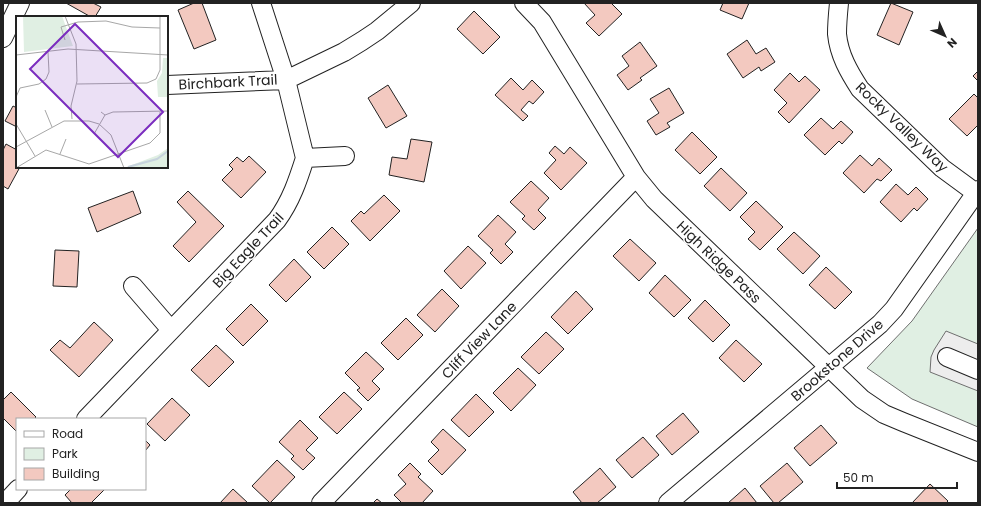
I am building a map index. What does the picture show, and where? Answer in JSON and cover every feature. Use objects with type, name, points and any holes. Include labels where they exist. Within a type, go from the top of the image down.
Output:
[{"type":"street","points":[[8,30],[20,3]]},
{"type":"street","points":[[261,3],[286,80],[306,158],[345,156]]},
{"type":"street","name":"Birchbark Trail","points":[[168,85],[286,80],[344,52],[362,41],[377,31],[411,3]]},
{"type":"street","name":"High Ridge Pass","points":[[524,3],[542,22],[636,177],[654,199],[862,399],[884,414],[978,452]]},
{"type":"street","name":"Rocky Valley Way","points":[[839,3],[837,35],[840,51],[844,62],[860,88],[942,168],[977,192]]},
{"type":"street","name":"Big Eagle Trail","points":[[87,418],[278,220],[295,190],[306,158]]},
{"type":"street","name":"Cliff View Lane","points":[[321,503],[636,177]]},
{"type":"street","name":"Brookstone Drive","points":[[668,503],[880,324],[894,309],[977,192]]},
{"type":"street","points":[[133,286],[171,330]]},
{"type":"street","points":[[947,357],[978,370]]},
{"type":"green space","points":[[978,228],[978,427],[912,399],[867,368],[912,321]]},
{"type":"shaded area","points":[[946,331],[978,344],[978,391],[930,372],[931,357]]},
{"type":"building","points":[[66,3],[93,3],[101,7],[96,16],[89,16]]},
{"type":"building","points":[[194,3],[202,3],[216,40],[194,49],[178,10]]},
{"type":"building","points":[[584,3],[611,3],[622,14],[599,36],[586,23],[595,15]]},
{"type":"building","points":[[723,3],[749,3],[742,19],[720,10]]},
{"type":"building","points":[[891,3],[913,12],[899,45],[877,35]]},
{"type":"building","points":[[474,11],[500,37],[483,54],[457,29]]},
{"type":"building","points":[[747,40],[756,54],[766,48],[775,62],[761,71],[759,67],[743,78],[727,54]]},
{"type":"building","points":[[640,42],[657,66],[640,78],[642,80],[628,90],[617,75],[629,66],[622,56]]},
{"type":"building","points":[[978,71],[978,81],[973,76]]},
{"type":"building","points":[[790,73],[799,82],[805,76],[820,90],[789,123],[778,112],[787,103],[774,90]]},
{"type":"building","points":[[511,78],[523,90],[532,80],[544,92],[533,104],[529,101],[521,110],[528,116],[523,121],[495,95]]},
{"type":"building","points":[[388,85],[407,116],[386,128],[368,98]]},
{"type":"building","points":[[669,88],[684,113],[667,123],[670,127],[656,135],[647,121],[659,113],[650,99]]},
{"type":"building","points":[[974,94],[978,98],[978,125],[967,136],[949,119]]},
{"type":"building","points":[[13,106],[16,108],[16,126],[5,121]]},
{"type":"building","points":[[821,118],[833,129],[841,121],[853,132],[842,144],[839,141],[825,155],[804,135]]},
{"type":"building","points":[[692,132],[717,157],[700,174],[675,150]]},
{"type":"building","points":[[411,139],[432,142],[424,182],[389,175],[392,157],[407,159]]},
{"type":"building","points":[[6,144],[16,149],[16,168],[19,168],[8,189],[3,186],[3,150]]},
{"type":"building","points":[[555,146],[564,154],[570,147],[587,163],[561,190],[544,173],[556,160],[549,153]]},
{"type":"building","points":[[860,155],[872,166],[879,158],[892,170],[881,181],[877,179],[864,193],[843,173]]},
{"type":"building","points":[[249,156],[266,172],[241,198],[222,180],[233,169],[229,165],[237,157],[243,162]]},
{"type":"building","points":[[721,168],[747,193],[730,211],[704,186]]},
{"type":"building","points":[[531,181],[549,198],[538,210],[546,218],[534,230],[522,219],[525,216],[510,202]]},
{"type":"building","points":[[896,184],[908,195],[916,187],[928,199],[917,211],[914,208],[901,222],[880,202]]},
{"type":"building","points":[[133,191],[141,213],[97,232],[88,208]]},
{"type":"building","points":[[188,191],[224,226],[189,262],[173,246],[196,222],[177,202]]},
{"type":"building","points":[[384,195],[400,211],[370,241],[351,221],[361,211],[364,214]]},
{"type":"building","points":[[756,201],[783,227],[760,250],[748,239],[755,232],[740,217]]},
{"type":"building","points":[[498,215],[516,232],[505,244],[513,252],[501,264],[490,253],[493,250],[478,236]]},
{"type":"building","points":[[332,227],[349,244],[324,269],[307,252]]},
{"type":"building","points":[[794,232],[820,256],[803,274],[777,249]]},
{"type":"building","points":[[630,239],[656,263],[639,281],[613,256]]},
{"type":"building","points":[[468,246],[486,263],[461,289],[444,271]]},
{"type":"building","points":[[55,250],[79,251],[77,287],[53,286]]},
{"type":"building","points":[[294,259],[311,277],[286,302],[269,285]]},
{"type":"building","points":[[826,267],[852,292],[835,309],[809,285]]},
{"type":"building","points":[[665,275],[691,300],[674,317],[649,293]]},
{"type":"building","points":[[442,289],[459,306],[435,332],[417,315]]},
{"type":"building","points":[[576,291],[593,309],[568,334],[551,317]]},
{"type":"building","points":[[705,300],[730,325],[713,342],[688,318]]},
{"type":"building","points":[[251,304],[268,321],[243,346],[226,329]]},
{"type":"building","points":[[406,318],[423,335],[398,360],[381,343]]},
{"type":"building","points":[[94,322],[113,340],[79,377],[50,350],[60,340],[70,348]]},
{"type":"building","points":[[546,332],[564,349],[539,374],[521,357]]},
{"type":"building","points":[[736,340],[762,364],[744,382],[719,358]]},
{"type":"building","points":[[216,345],[234,362],[209,387],[191,370]]},
{"type":"building","points":[[366,352],[384,369],[372,381],[380,389],[368,401],[357,390],[360,388],[345,373]]},
{"type":"building","points":[[518,368],[536,385],[511,411],[493,393]]},
{"type":"building","points":[[11,392],[36,417],[16,418],[16,431],[3,418],[3,400]]},
{"type":"building","points":[[344,392],[362,409],[337,434],[319,417]]},
{"type":"building","points":[[476,394],[494,412],[469,437],[451,420]]},
{"type":"building","points":[[172,398],[190,415],[165,441],[147,424]]},
{"type":"building","points":[[683,413],[699,432],[672,455],[656,436]]},
{"type":"building","points":[[300,420],[318,438],[306,450],[315,458],[303,470],[291,459],[294,456],[279,442]]},
{"type":"building","points":[[821,425],[837,443],[810,466],[794,448]]},
{"type":"building","points":[[443,429],[466,450],[442,475],[428,461],[439,450],[431,442]]},
{"type":"building","points":[[643,437],[659,455],[632,478],[616,460]]},
{"type":"building","points":[[146,441],[150,445],[146,450]]},
{"type":"building","points":[[277,460],[295,477],[270,503],[252,486]]},
{"type":"building","points":[[410,463],[421,474],[418,477],[433,491],[422,503],[402,503],[394,495],[406,484],[398,475]]},
{"type":"building","points":[[787,463],[803,482],[778,503],[774,503],[760,486]]},
{"type":"building","points":[[600,468],[616,487],[597,503],[582,503],[573,492]]},
{"type":"building","points":[[930,484],[948,501],[946,503],[912,503]]},
{"type":"building","points":[[745,488],[757,503],[728,503]]},
{"type":"building","points":[[233,489],[248,503],[220,503]]},
{"type":"building","points":[[70,490],[104,490],[91,503],[72,503],[65,495]]},
{"type":"building","points":[[377,499],[382,503],[373,503]]}]
